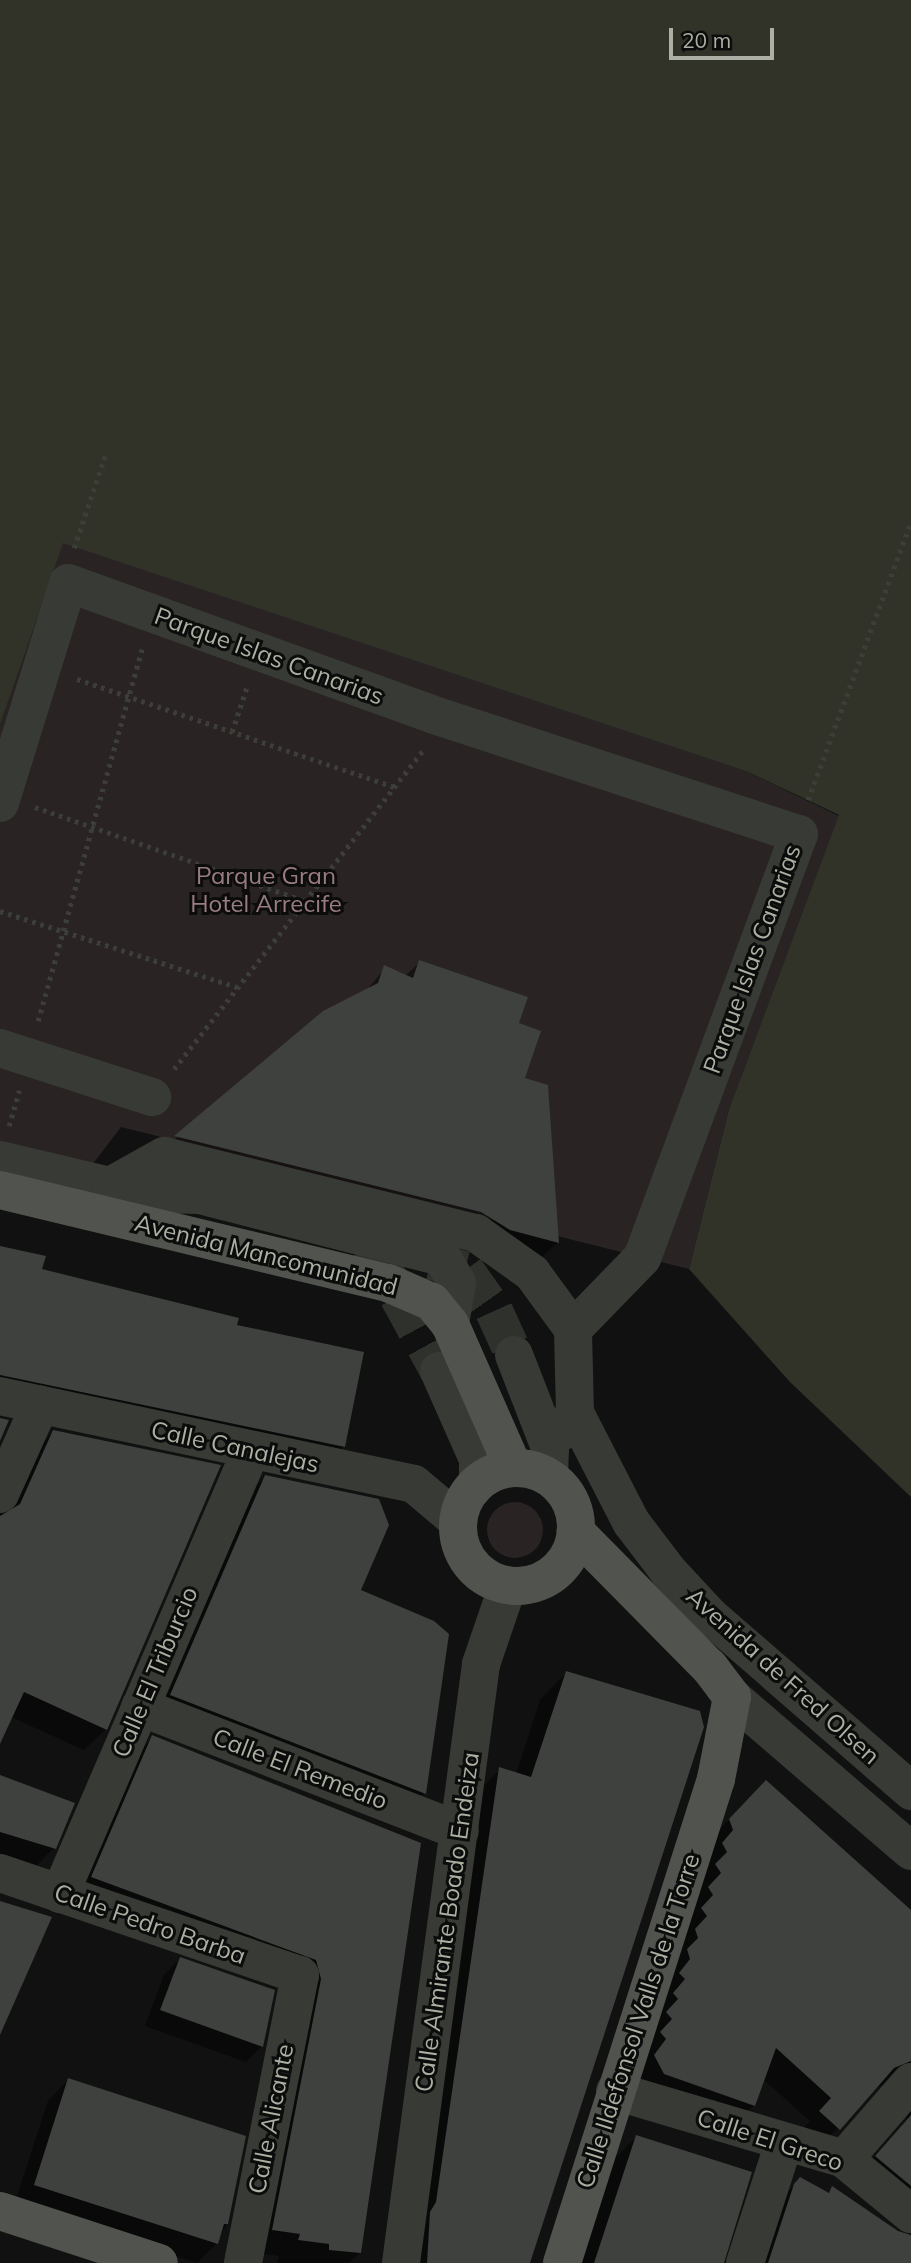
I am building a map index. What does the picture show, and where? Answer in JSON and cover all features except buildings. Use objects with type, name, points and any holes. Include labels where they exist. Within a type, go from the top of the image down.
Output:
[{"type":"main road","name":"Avenida Mancomunidad","points":[[0,1190],[406,1288],[432,1302],[450,1324],[537,1464]]},
{"type":"main road","points":[[537,1464],[567,1494],[576,1532],[572,1551],[548,1577],[532,1584],[508,1585],[488,1578],[466,1556],[458,1521],[462,1505],[478,1482],[537,1464]]},
{"type":"main road","points":[[576,1532],[709,1668],[732,1697]]},
{"type":"main road","name":"Calle Ildefonsol Valls de la Torre","points":[[562,2263],[716,1779],[732,1697]]},
{"type":"main road","points":[[0,2211],[159,2263]]},
{"type":"street","name":"Parque Islas Canarias","points":[[68,583],[447,719],[799,834],[642,1258],[573,1329]]},
{"type":"street","points":[[1,799],[68,583]]},
{"type":"street","points":[[14,1053],[152,1097]]},
{"type":"street","points":[[4,1146],[110,1186],[164,1156],[476,1233],[532,1273],[573,1329],[575,1413],[537,1464]]},
{"type":"street","points":[[514,1355],[537,1464]]},
{"type":"street","points":[[439,1371],[478,1459],[478,1482]]},
{"type":"street","name":"Calle Canalejas","points":[[0,1396],[414,1484],[458,1521]]},
{"type":"street","points":[[0,1494],[40,1405]]},
{"type":"street","name":"Avenida de Fred Olsen","points":[[575,1413],[631,1522],[669,1572],[710,1616],[911,1791]]},
{"type":"street","name":"Calle El Triburcio","points":[[60,1894],[251,1451]]},
{"type":"street","name":"Calle Almirante Boado Endeiza","points":[[401,2263],[481,1664],[508,1585]]},
{"type":"street","points":[[732,1697],[911,1851]]},
{"type":"street","name":"Calle El Remedio","points":[[140,1706],[460,1831]]},
{"type":"street","name":"Calle Pedro Barba","points":[[0,1873],[300,1975]]},
{"type":"street","name":"Calle Alicante","points":[[243,2263],[300,1975]]},
{"type":"street","points":[[844,2159],[911,2082]]},
{"type":"street","name":"Calle El Greco","points":[[615,2091],[844,2159],[911,2214]]},
{"type":"street","points":[[745,2263],[784,2143]]},
{"type":"path","points":[[68,583],[70,561],[106,453]]},
{"type":"path","points":[[808,800],[911,522]]},
{"type":"path","points":[[4,1146],[14,1053],[63,931],[152,613]]},
{"type":"path","points":[[232,732],[258,652]]},
{"type":"path","points":[[42,667],[394,787]]},
{"type":"path","points":[[152,1097],[447,719]]},
{"type":"path","points":[[1,799],[92,827],[305,901]]},
{"type":"path","points":[[0,911],[237,987]]},
{"type":"green space","name":"Parque Gran Hotel Arrecife","points":[[62,542],[748,772],[839,816],[729,1109],[689,1269],[121,1127],[86,1173],[0,1149],[0,725]]},
{"type":"green space","points":[[509,1502],[521,1502],[535,1510],[543,1524],[541,1541],[535,1550],[521,1558],[509,1558],[492,1546],[487,1536],[487,1524],[499,1507]]},
{"type":"shaded area","points":[[0,0],[911,0],[911,1497],[790,1382],[689,1269],[729,1109],[839,815],[748,772],[63,543],[0,725]]},
{"type":"tunnel","points":[[371,1246],[439,1371]]},
{"type":"tunnel","points":[[431,1261],[465,1270],[494,1311],[514,1355]]}]
